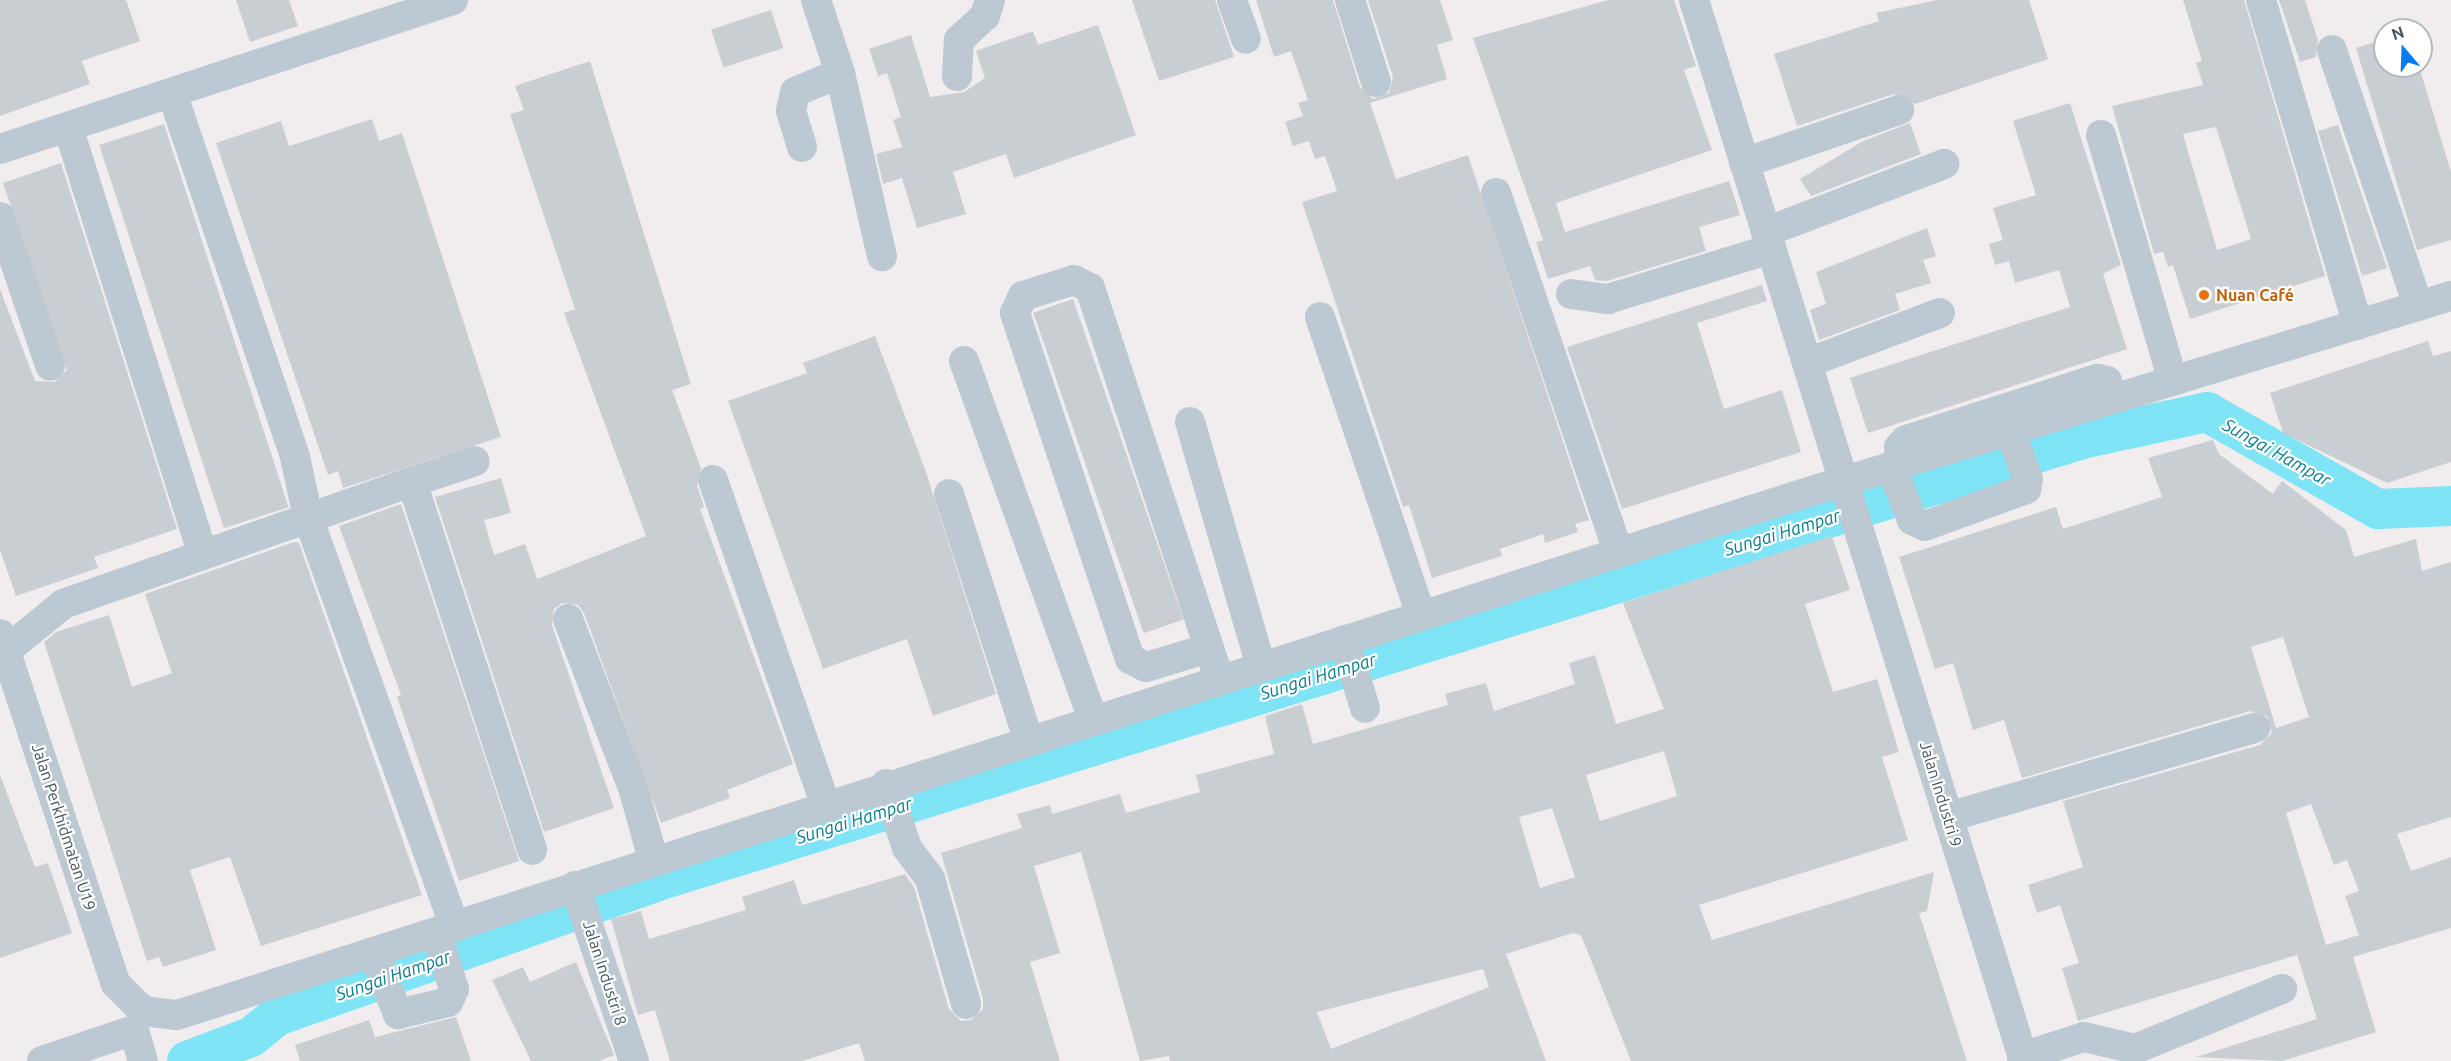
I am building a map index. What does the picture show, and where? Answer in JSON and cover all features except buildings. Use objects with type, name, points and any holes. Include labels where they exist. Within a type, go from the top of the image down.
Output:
[{"type":"street","points":[[816,0],[840,73],[882,256]]},
{"type":"street","points":[[957,76],[958,39],[985,16],[990,0]]},
{"type":"street","points":[[1232,0],[1246,39]]},
{"type":"street","points":[[1350,0],[1376,82]]},
{"type":"street","name":"Jalan Industri 9","points":[[1694,0],[2023,1059]]},
{"type":"street","points":[[2261,0],[2358,325]]},
{"type":"street","points":[[0,149],[438,2]]},
{"type":"street","points":[[2332,50],[2418,306]]},
{"type":"street","points":[[802,147],[791,111],[795,92],[840,73]]},
{"type":"street","points":[[172,93],[295,457],[308,517],[445,944],[454,989],[448,1002],[399,1014],[381,971]]},
{"type":"street","points":[[1744,163],[1899,110]]},
{"type":"street","points":[[68,127],[203,554]]},
{"type":"street","points":[[2101,135],[2173,381]]},
{"type":"street","points":[[1571,294],[1608,299],[1769,240],[1944,164]]},
{"type":"street","points":[[1496,193],[1618,552]]},
{"type":"street","points":[[0,217],[50,366]]},
{"type":"street","points":[[1209,648],[1146,667],[1130,659],[1015,313],[1023,296],[1074,280],[1090,288],[1220,680]]},
{"type":"street","points":[[42,1061],[138,1021],[192,1012],[381,971],[652,860],[825,803],[887,789],[1261,666],[1349,654],[1420,615],[1618,552],[1846,487],[1900,480],[2114,399],[2451,296]]},
{"type":"street","points":[[1807,363],[1941,314]]},
{"type":"street","points":[[1320,317],[1420,615]]},
{"type":"street","points":[[964,361],[1093,720]]},
{"type":"street","points":[[2013,436],[2024,469],[2026,489],[1920,526],[1900,480],[1899,447],[1906,440],[2097,379],[2107,381],[2114,399]]},
{"type":"street","points":[[1190,422],[1261,666]]},
{"type":"street","points":[[2,647],[63,604],[308,517],[475,461]]},
{"type":"street","points":[[713,480],[825,803]]},
{"type":"street","points":[[412,482],[532,850]]},
{"type":"street","points":[[949,494],[1029,741]]},
{"type":"street","points":[[568,619],[634,790],[652,860]]},
{"type":"street","name":"Jalan Perkhidmatan U19","points":[[2,647],[111,971],[138,1021]]},
{"type":"street","points":[[1349,654],[1365,708]]},
{"type":"street","points":[[1948,817],[2255,728]]},
{"type":"street","points":[[887,789],[907,848],[930,879],[966,1004]]},
{"type":"street","name":"Jalan Industri 8","points":[[577,889],[634,1061]]},
{"type":"street","points":[[2023,1059],[2084,1037],[2136,1049],[2282,989]]},
{"type":"street","points":[[138,1021],[143,1061]]},
{"type":"waterway","name":"Sungai Hampar","points":[[187,1061],[251,1037],[277,1016],[658,881],[2082,439],[2207,412],[2378,509],[2451,506]]},
{"type":"place","name":"Nuan Café","points":[[2204,295]]}]
